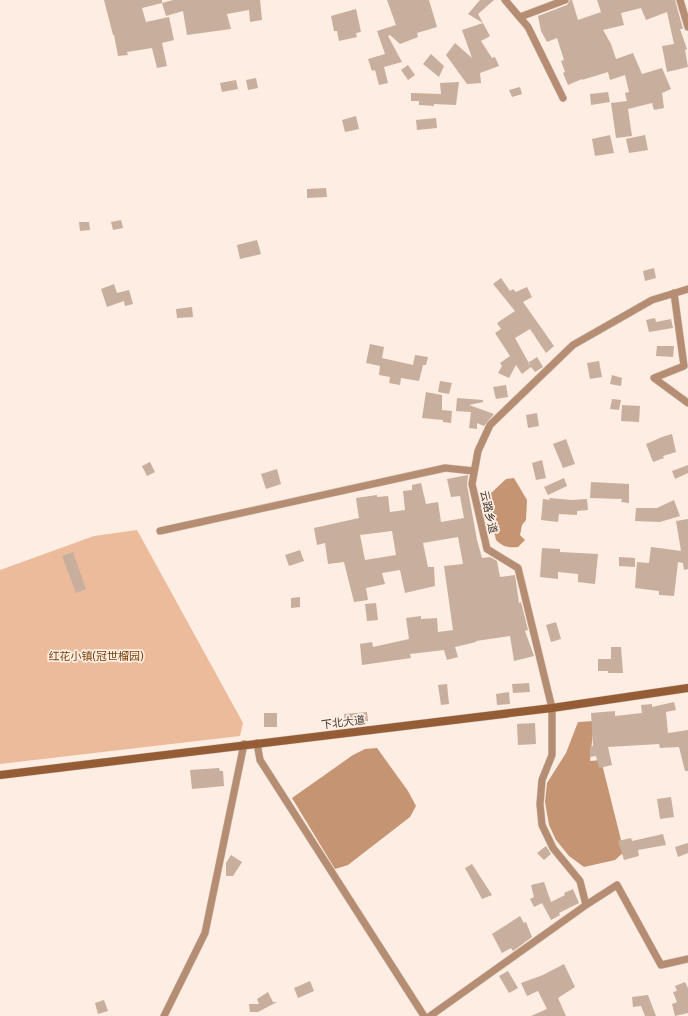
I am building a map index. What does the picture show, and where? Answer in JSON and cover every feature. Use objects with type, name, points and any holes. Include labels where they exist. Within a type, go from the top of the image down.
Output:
[{"type":"street","points":[[505,0],[528,27],[563,98]]},
{"type":"street","points":[[520,17],[565,0]]},
{"type":"street","points":[[680,0],[688,27]]},
{"type":"street","name":"云路乡道","points":[[586,905],[580,881],[553,848],[542,825],[540,804],[542,780],[552,755],[552,708],[518,568],[487,549],[472,484],[474,471],[478,451],[490,425],[573,345],[652,300],[688,289]]},
{"type":"street","points":[[674,293],[686,366],[654,378],[688,403]]},
{"type":"street","points":[[160,531],[445,468],[474,471]]},
{"type":"street","name":"下北大道","points":[[0,775],[244,744],[552,708],[688,688]]},
{"type":"street","points":[[257,743],[260,760],[424,1016]]},
{"type":"street","points":[[164,1016],[205,932],[244,744]]},
{"type":"street","points":[[430,1016],[586,905],[617,885],[662,965],[688,960]]},
{"type":"green space","name":"红花小镇(冠世榴园)","points":[[137,530],[243,723],[240,736],[0,764],[0,570],[94,536]]},
{"type":"shaded area","points":[[514,478],[527,500],[526,520],[522,525],[520,535],[525,540],[518,547],[504,546],[496,540],[487,497],[506,479]]},
{"type":"shaded area","points":[[594,721],[590,761],[601,760],[624,852],[615,860],[584,867],[569,856],[556,840],[549,825],[545,802],[547,783],[566,753],[578,722]]},
{"type":"shaded area","points":[[377,748],[408,791],[416,806],[410,817],[348,865],[335,869],[292,798],[353,755],[365,749]]},
{"type":"building","points":[[104,0],[162,0],[162,3],[142,8],[146,22],[169,17],[174,40],[162,43],[167,66],[157,68],[152,48],[127,52],[128,55],[118,56],[114,35]]},
{"type":"building","points":[[173,0],[260,0],[262,20],[250,22],[249,10],[227,14],[231,29],[187,35],[183,11],[166,16],[162,3]]},
{"type":"building","points":[[387,0],[429,0],[437,27],[417,33],[418,37],[400,44],[390,35],[388,36],[402,62],[384,67],[388,83],[379,85],[375,70],[372,71],[368,59],[385,54],[377,31],[396,25]]},
{"type":"building","points":[[480,0],[494,0],[478,14],[483,23],[468,14]]},
{"type":"building","points":[[570,0],[572,0],[578,20],[601,12],[597,0],[675,0],[683,29],[680,29],[687,49],[685,50],[688,67],[667,72],[662,46],[674,44],[667,12],[646,20],[641,8],[621,13],[624,25],[603,30],[611,44],[616,59],[633,53],[642,74],[662,68],[671,89],[662,93],[664,108],[654,110],[652,103],[628,109],[632,136],[616,138],[611,103],[627,101],[625,93],[629,92],[625,75],[610,80],[608,72],[582,79],[568,85],[563,73],[565,72],[561,61],[564,60],[557,38],[547,42],[541,31],[538,16],[567,5]]},
{"type":"building","points":[[356,9],[361,32],[356,33],[357,37],[339,41],[337,31],[334,31],[331,16]]},
{"type":"building","points":[[483,23],[490,36],[481,41],[492,58],[495,57],[499,66],[480,73],[481,83],[467,84],[446,55],[455,43],[472,58],[462,30]]},
{"type":"building","points":[[431,54],[444,66],[439,77],[423,64]]},
{"type":"building","points":[[408,65],[415,75],[408,80],[401,70]]},
{"type":"building","points":[[256,78],[258,88],[248,90],[246,80]]},
{"type":"building","points":[[236,80],[238,89],[222,92],[220,83]]},
{"type":"building","points":[[459,82],[456,105],[419,105],[419,101],[411,101],[411,93],[441,94],[440,83]]},
{"type":"building","points":[[520,87],[522,94],[512,97],[509,90]]},
{"type":"building","points":[[608,92],[610,102],[591,105],[590,94]]},
{"type":"building","points":[[356,116],[359,129],[345,132],[342,120]]},
{"type":"building","points":[[436,118],[437,128],[417,130],[416,120]]},
{"type":"building","points":[[610,135],[614,153],[595,156],[592,139]]},
{"type":"building","points":[[645,135],[648,150],[629,153],[626,139]]},
{"type":"building","points":[[326,188],[327,197],[307,198],[307,189]]},
{"type":"building","points":[[121,220],[123,228],[113,230],[111,222]]},
{"type":"building","points":[[79,222],[89,222],[90,230],[80,231]]},
{"type":"building","points":[[257,240],[261,254],[240,259],[237,245]]},
{"type":"building","points":[[654,268],[656,278],[645,281],[643,271]]},
{"type":"building","points":[[501,278],[510,291],[513,289],[516,292],[527,287],[532,297],[523,302],[554,346],[546,353],[530,329],[515,338],[531,367],[522,374],[516,365],[509,378],[498,373],[502,366],[500,363],[510,356],[495,333],[501,329],[497,323],[515,311],[493,284]]},
{"type":"building","points":[[114,284],[117,293],[129,290],[133,304],[125,306],[124,301],[107,307],[101,289]]},
{"type":"building","points":[[192,307],[193,317],[177,318],[176,309]]},
{"type":"building","points":[[655,318],[656,322],[671,319],[673,328],[649,332],[646,320]]},
{"type":"building","points":[[370,344],[384,347],[382,358],[413,365],[415,355],[428,357],[426,365],[423,365],[419,381],[401,378],[400,385],[389,383],[390,377],[379,375],[380,366],[366,363]]},
{"type":"building","points":[[657,346],[674,346],[673,357],[656,356]]},
{"type":"building","points":[[537,357],[543,367],[535,372],[528,363]]},
{"type":"building","points":[[599,361],[602,377],[590,379],[587,363]]},
{"type":"building","points":[[612,375],[622,378],[621,386],[610,384]]},
{"type":"building","points":[[440,381],[452,383],[449,394],[438,392]]},
{"type":"building","points":[[506,385],[508,397],[496,399],[493,387]]},
{"type":"building","points":[[426,392],[442,395],[442,410],[452,411],[451,423],[443,422],[443,420],[422,418]]},
{"type":"building","points":[[457,398],[483,400],[483,402],[469,405],[494,414],[484,426],[477,423],[477,429],[469,428],[471,412],[456,411]]},
{"type":"building","points":[[612,399],[621,400],[619,410],[610,409]]},
{"type":"building","points":[[622,405],[640,406],[639,422],[621,421]]},
{"type":"building","points":[[537,413],[539,426],[528,428],[526,415]]},
{"type":"building","points":[[672,434],[676,452],[663,456],[664,458],[653,462],[646,444]]},
{"type":"building","points":[[566,439],[575,464],[563,468],[553,444]]},
{"type":"building","points":[[542,460],[546,478],[536,480],[532,463]]},
{"type":"building","points":[[150,462],[155,472],[147,476],[142,466]]},
{"type":"building","points":[[688,465],[688,473],[675,479],[672,471]]},
{"type":"building","points":[[277,469],[281,484],[266,489],[261,474]]},
{"type":"building","points":[[468,475],[467,485],[477,540],[482,558],[490,557],[497,561],[500,577],[515,575],[519,603],[521,602],[528,630],[525,631],[534,656],[514,661],[510,636],[476,641],[455,647],[458,657],[447,660],[444,650],[410,654],[411,658],[362,665],[360,644],[372,642],[373,647],[409,639],[406,618],[421,616],[421,619],[437,618],[438,632],[453,630],[444,566],[463,564],[458,537],[423,543],[428,567],[434,567],[435,586],[405,593],[400,570],[382,573],[385,584],[366,588],[368,600],[354,602],[344,562],[328,564],[325,543],[317,545],[314,528],[359,518],[356,498],[377,495],[377,497],[388,496],[390,512],[405,510],[403,491],[412,490],[412,485],[421,483],[426,504],[438,502],[441,522],[464,518],[460,496],[451,497],[447,479]],"holes":[[[392,531],[396,555],[365,560],[360,535]]]},
{"type":"building","points":[[564,478],[567,486],[548,495],[544,487]]},
{"type":"building","points":[[591,482],[629,484],[629,503],[621,502],[622,499],[590,498]]},
{"type":"building","points":[[549,498],[572,500],[587,499],[588,510],[577,511],[577,515],[559,514],[558,522],[541,520],[543,499],[550,500]]},
{"type":"building","points":[[674,500],[680,516],[660,522],[635,521],[636,508],[657,508]]},
{"type":"building","points":[[688,519],[688,569],[684,570],[683,563],[678,562],[674,596],[659,595],[659,591],[635,588],[637,562],[649,563],[651,547],[681,551],[676,521]]},
{"type":"building","points":[[542,548],[560,549],[560,552],[598,554],[595,584],[578,582],[578,574],[558,572],[558,579],[540,577]]},
{"type":"building","points":[[300,550],[304,561],[289,566],[285,555]]},
{"type":"building","points":[[73,552],[86,589],[76,593],[62,556]]},
{"type":"building","points":[[619,557],[635,558],[635,567],[619,566]]},
{"type":"building","points":[[300,597],[300,607],[291,608],[291,598]]},
{"type":"building","points":[[376,603],[378,620],[367,621],[365,604]]},
{"type":"building","points":[[556,622],[561,639],[551,642],[546,625]]},
{"type":"building","points":[[611,647],[621,647],[623,673],[598,671],[598,659],[611,659]]},
{"type":"building","points":[[529,683],[530,692],[513,693],[512,684]]},
{"type":"building","points":[[447,684],[449,704],[441,705],[438,685]]},
{"type":"building","points":[[509,692],[510,704],[497,705],[496,694]]},
{"type":"building","points":[[674,702],[676,710],[666,712],[668,733],[688,730],[688,771],[685,771],[679,747],[660,748],[659,744],[608,747],[612,765],[599,768],[596,756],[590,757],[590,747],[593,746],[591,713],[615,711],[615,716],[642,713],[641,705],[652,704],[652,707]]},
{"type":"building","points":[[367,712],[368,721],[345,723],[344,714]]},
{"type":"building","points":[[264,713],[277,713],[277,727],[264,727]]},
{"type":"building","points":[[535,723],[536,744],[518,745],[517,724]]},
{"type":"building","points":[[219,768],[220,771],[223,771],[224,786],[192,789],[190,770]]},
{"type":"building","points":[[671,797],[674,817],[660,819],[657,799]]},
{"type":"building","points":[[663,834],[666,845],[638,850],[639,856],[624,860],[618,841],[631,838],[632,841]]},
{"type":"building","points":[[688,843],[688,853],[678,857],[675,847]]},
{"type":"building","points":[[546,846],[551,854],[544,860],[537,853]]},
{"type":"building","points":[[231,855],[242,862],[233,876],[226,876],[226,863]]},
{"type":"building","points":[[472,864],[492,895],[482,899],[465,868]]},
{"type":"building","points":[[544,882],[551,902],[573,889],[579,903],[559,913],[560,915],[551,920],[542,903],[534,907],[530,899],[534,897],[531,885]]},
{"type":"building","points":[[520,916],[524,923],[526,922],[532,937],[513,951],[511,948],[502,953],[492,934]]},
{"type":"building","points":[[564,964],[575,987],[558,998],[566,1016],[531,1016],[547,1009],[538,991],[527,996],[521,983],[543,975]]},
{"type":"building","points":[[508,971],[518,988],[509,993],[499,976]]},
{"type":"building","points":[[310,981],[314,991],[298,998],[294,988]]},
{"type":"building","points":[[685,982],[688,988],[688,1013],[675,1016],[672,1004],[677,1002],[673,992],[677,991],[675,986]]},
{"type":"building","points":[[268,992],[273,1002],[277,1002],[258,1012],[250,1012],[249,1004],[259,1004],[257,999]]},
{"type":"building","points":[[648,995],[656,1016],[645,1016],[641,1006],[633,1007],[632,997]]},
{"type":"building","points":[[104,1000],[108,1011],[98,1014],[95,1003]]}]
